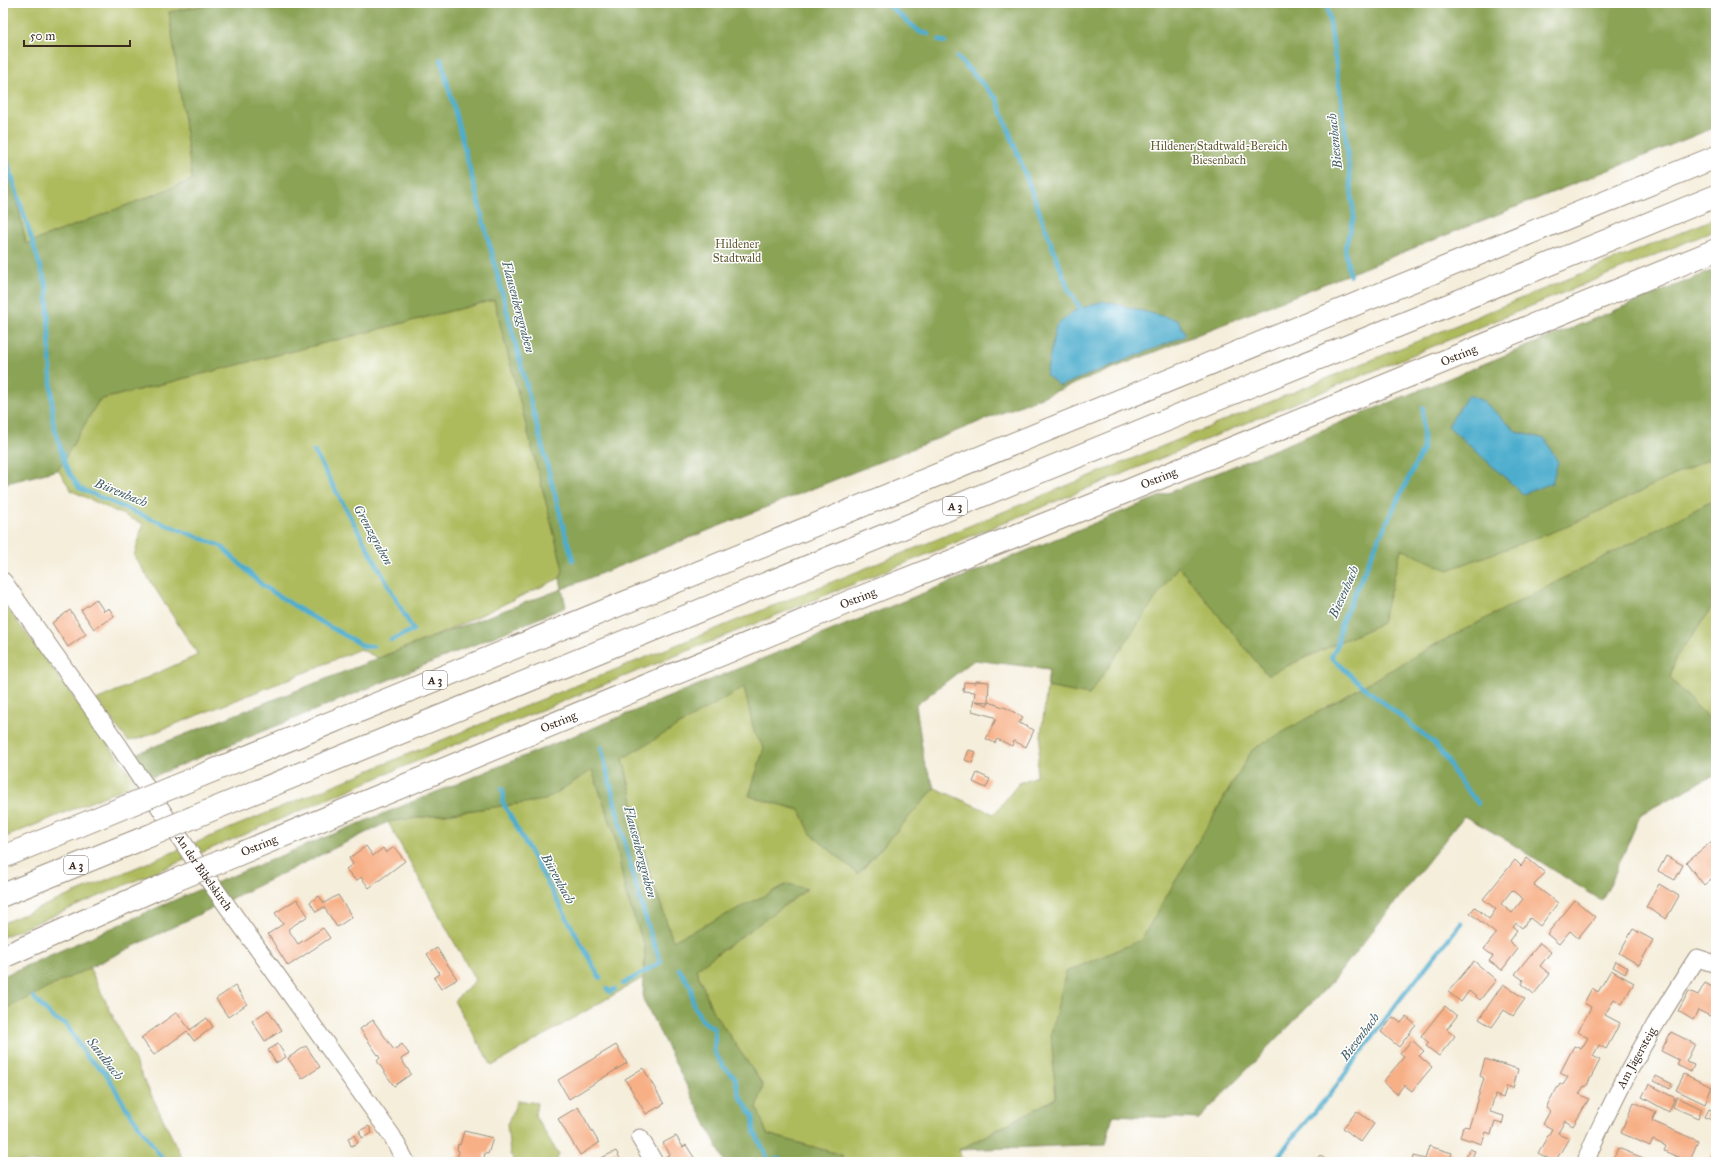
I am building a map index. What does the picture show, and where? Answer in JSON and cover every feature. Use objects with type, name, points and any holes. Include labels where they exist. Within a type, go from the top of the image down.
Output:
[{"type":"main road","name":"A 3","points":[[3,857],[1716,157]]},
{"type":"main road","name":"A 3","points":[[3,895],[1716,196]]},
{"type":"main road","name":"Ostring","points":[[3,957],[176,880],[832,609],[1115,496],[1716,250]]},
{"type":"street","name":"An der Bibelskirch","points":[[3,581],[119,746],[200,868],[392,1136],[406,1162]]},
{"type":"street","name":"Am Jägersteig","points":[[1586,1162],[1591,1148],[1624,1078],[1658,1018],[1697,958],[1715,962]]},
{"type":"street","points":[[640,1138],[654,1162]]},
{"type":"green space","points":[[3,3],[217,3],[169,12],[193,180],[26,244],[6,146],[3,146]]},
{"type":"green space","name":"Hildener Stadtwald","points":[[217,3],[1716,3],[1716,127],[562,589],[560,578],[563,569],[494,300],[99,400],[58,470],[3,484],[3,146],[6,146],[26,244],[192,180],[169,12]]},
{"type":"green space","points":[[1716,218],[1716,230],[918,558],[457,744],[3,937],[3,923],[459,733],[918,547]]},
{"type":"green space","points":[[1716,269],[1716,455],[1566,527],[1448,570],[1401,549],[1382,623],[1267,675],[1178,566],[1089,695],[1047,687],[1049,669],[974,660],[916,705],[924,761],[935,788],[858,874],[811,834],[800,810],[749,796],[764,748],[754,732],[744,687],[623,758],[648,866],[673,941],[788,884],[807,889],[696,969],[712,1010],[763,1085],[757,1108],[767,1134],[842,1155],[842,1162],[725,1162],[643,999],[645,947],[626,895],[614,832],[592,770],[545,800],[388,822],[3,1010],[3,976],[186,895]],"holes":[[[1483,401],[1517,432],[1545,439],[1448,426]]]},
{"type":"green space","points":[[494,300],[563,569],[563,573],[560,578],[440,634],[378,658],[360,649],[138,739],[128,741],[96,700],[198,655],[134,556],[143,524],[72,491],[58,470],[99,400]]},
{"type":"green space","points":[[1716,455],[1716,499],[1431,647],[1252,750],[1141,940],[1066,972],[1051,1034],[1056,1098],[959,1150],[963,1162],[843,1162],[842,1155],[767,1134],[757,1108],[763,1085],[712,1010],[696,969],[806,890],[788,884],[673,941],[648,866],[623,758],[744,686],[754,732],[764,748],[749,796],[800,810],[811,834],[858,874],[935,788],[994,814],[1019,783],[1036,776],[1047,687],[1089,695],[1178,565],[1267,675],[1382,623],[1401,549],[1566,527]]},
{"type":"green space","points":[[1716,499],[1716,603],[1676,657],[1670,678],[1716,726],[1716,774],[1641,814],[1608,889],[1601,900],[1516,846],[1464,816],[1332,982],[1199,1119],[1113,1115],[1106,1144],[959,1150],[1056,1098],[1051,1034],[1066,972],[1141,940],[1252,750],[1431,647]]},
{"type":"green space","points":[[562,589],[566,607],[152,777],[135,754],[440,634]]},
{"type":"green space","points":[[3,602],[137,783],[3,838]]},
{"type":"green space","points":[[1716,603],[1716,726],[1670,678],[1676,657]]},
{"type":"green space","points":[[592,770],[614,832],[626,895],[645,947],[644,977],[492,1066],[454,1001],[475,980],[388,822],[545,800]]},
{"type":"green space","points":[[89,967],[184,1162],[3,1162],[3,1010]]},
{"type":"green space","points":[[518,1100],[537,1103],[535,1116],[559,1155],[555,1162],[516,1162],[510,1154],[507,1124]]},
{"type":"water","points":[[1103,301],[1178,320],[1186,334],[1183,337],[1060,386],[1046,375],[1056,326],[1074,311]]},
{"type":"water","points":[[1468,395],[1483,401],[1517,432],[1545,439],[1558,462],[1552,483],[1523,494],[1448,426]]},
{"type":"building","points":[[96,599],[104,611],[109,608],[114,616],[94,629],[81,610]]},
{"type":"building","points":[[70,610],[86,634],[68,647],[52,623]]},
{"type":"building","points":[[976,681],[989,682],[988,702],[975,701],[988,705],[989,702],[1006,708],[1023,717],[1019,723],[1034,730],[1026,747],[1014,741],[1012,746],[997,739],[995,743],[986,739],[996,719],[994,717],[972,711],[975,692],[963,691],[964,682],[976,683]]},
{"type":"building","points":[[969,750],[976,752],[972,763],[965,760]]},
{"type":"building","points":[[977,773],[990,779],[986,788],[973,782]]},
{"type":"building","points":[[1716,838],[1716,875],[1704,885],[1686,862]]},
{"type":"building","points":[[366,846],[373,856],[383,848],[386,853],[394,847],[405,861],[369,888],[361,877],[356,881],[346,869],[353,864],[349,858]]},
{"type":"building","points":[[1666,856],[1683,865],[1675,880],[1658,871]]},
{"type":"building","points":[[1527,858],[1545,873],[1534,885],[1558,903],[1540,926],[1530,918],[1522,928],[1516,923],[1513,927],[1517,930],[1509,941],[1518,949],[1502,970],[1489,961],[1493,956],[1484,949],[1496,934],[1470,913],[1475,907],[1489,919],[1496,909],[1483,899],[1515,860],[1521,866]],"holes":[[[1512,890],[1523,899],[1512,913],[1501,904]]]},
{"type":"building","points":[[1659,884],[1679,896],[1666,919],[1646,907]]},
{"type":"building","points":[[338,895],[352,917],[337,927],[324,907],[316,912],[310,902],[319,896],[324,903]]},
{"type":"building","points":[[297,899],[308,916],[288,929],[298,944],[323,928],[330,938],[288,966],[268,934],[283,924],[275,913]]},
{"type":"building","points":[[1575,900],[1595,917],[1578,938],[1570,931],[1559,944],[1547,934]]},
{"type":"building","points":[[1633,929],[1653,940],[1639,965],[1619,953]]},
{"type":"building","points":[[1540,943],[1551,952],[1540,966],[1550,974],[1534,994],[1521,984],[1523,980],[1515,974]]},
{"type":"building","points":[[437,948],[457,979],[441,989],[434,978],[440,974],[427,954]]},
{"type":"building","points":[[1474,961],[1496,980],[1480,1000],[1469,991],[1461,1002],[1448,992]]},
{"type":"building","points":[[1616,961],[1628,968],[1625,974],[1613,967]]},
{"type":"building","points":[[1611,970],[1634,983],[1622,1004],[1614,999],[1605,1015],[1620,1023],[1606,1049],[1599,1045],[1593,1056],[1600,1060],[1586,1087],[1584,1086],[1579,1094],[1589,1099],[1573,1126],[1565,1121],[1558,1133],[1569,1138],[1555,1162],[1538,1153],[1552,1129],[1543,1124],[1550,1111],[1546,1108],[1560,1083],[1563,1085],[1568,1077],[1560,1073],[1574,1046],[1581,1049],[1588,1038],[1578,1032],[1591,1007],[1584,1003],[1592,988],[1598,992]]},
{"type":"building","points":[[1705,983],[1716,989],[1716,1009],[1712,1017],[1698,1010],[1693,1020],[1678,1011],[1689,991],[1698,995]]},
{"type":"building","points":[[1503,984],[1525,999],[1513,1016],[1504,1010],[1492,1027],[1479,1019]]},
{"type":"building","points":[[235,986],[247,1004],[228,1017],[216,999]]},
{"type":"building","points":[[1445,1006],[1457,1016],[1447,1029],[1455,1036],[1439,1056],[1426,1046],[1429,1043],[1421,1036]]},
{"type":"building","points":[[268,1010],[282,1030],[265,1041],[252,1021]]},
{"type":"building","points":[[177,1012],[190,1030],[207,1018],[213,1027],[194,1041],[187,1031],[154,1055],[141,1038]]},
{"type":"building","points":[[1393,1017],[1401,1023],[1406,1017],[1416,1025],[1399,1047],[1381,1032]]},
{"type":"building","points":[[373,1020],[394,1050],[402,1044],[409,1054],[401,1059],[411,1074],[394,1086],[377,1061],[380,1058],[360,1029]]},
{"type":"building","points":[[1671,1032],[1695,1044],[1686,1062],[1694,1065],[1691,1072],[1677,1065],[1679,1060],[1661,1051]]},
{"type":"building","points":[[1412,1040],[1424,1051],[1419,1056],[1432,1067],[1412,1091],[1404,1085],[1397,1094],[1383,1082],[1404,1057],[1400,1054]]},
{"type":"building","points":[[278,1044],[286,1057],[276,1063],[268,1050]]},
{"type":"building","points":[[616,1045],[627,1063],[569,1099],[558,1080]]},
{"type":"building","points":[[306,1046],[320,1067],[302,1079],[288,1058]]},
{"type":"building","points":[[1485,1059],[1518,1069],[1513,1088],[1507,1086],[1503,1098],[1495,1095],[1490,1112],[1504,1116],[1502,1124],[1495,1122],[1491,1134],[1486,1132],[1482,1144],[1460,1137],[1463,1126],[1469,1127],[1484,1078],[1480,1076]]},
{"type":"building","points":[[643,1068],[664,1104],[646,1114],[625,1079]]},
{"type":"building","points":[[1684,1074],[1712,1087],[1705,1104],[1676,1090]]},
{"type":"building","points":[[1656,1076],[1672,1084],[1670,1089],[1654,1081]]},
{"type":"building","points":[[1649,1084],[1675,1098],[1669,1112],[1642,1097]]},
{"type":"building","points":[[1677,1097],[1702,1109],[1698,1118],[1673,1107]]},
{"type":"building","points":[[1634,1102],[1656,1112],[1652,1121],[1698,1141],[1689,1162],[1664,1151],[1666,1146],[1653,1140],[1650,1146],[1621,1133]]},
{"type":"building","points":[[578,1107],[599,1143],[580,1155],[558,1119]]},
{"type":"building","points":[[1709,1109],[1716,1112],[1716,1122],[1705,1117]]},
{"type":"building","points":[[1357,1111],[1374,1124],[1361,1142],[1343,1128]]},
{"type":"building","points":[[369,1126],[372,1133],[362,1138],[359,1131]]},
{"type":"building","points":[[464,1131],[493,1138],[488,1154],[485,1153],[483,1162],[456,1162],[459,1151],[457,1150],[458,1144],[460,1145]]},
{"type":"building","points":[[354,1135],[358,1143],[351,1146],[348,1138]]},
{"type":"building","points":[[676,1136],[683,1147],[686,1145],[697,1162],[667,1162],[664,1158],[670,1154],[663,1143]]},
{"type":"building","points":[[1429,1146],[1452,1153],[1449,1162],[1412,1162],[1413,1156],[1425,1159]]},
{"type":"building","points":[[1618,1148],[1646,1159],[1645,1162],[1612,1162]]},
{"type":"building","points":[[1469,1149],[1475,1151],[1470,1162],[1464,1162]]},
{"type":"building","points":[[616,1151],[622,1162],[598,1162],[597,1160]]},
{"type":"building","points":[[1712,1154],[1716,1156],[1716,1162],[1709,1162]]},
{"type":"building","points":[[1320,1155],[1329,1162],[1315,1162]]},
{"type":"waterway","points":[[886,3],[920,32],[928,34]]},
{"type":"waterway","name":"Biesenbach","points":[[1327,3],[1344,120],[1354,217],[1345,248],[1350,276]]},
{"type":"waterway","points":[[939,40],[945,42]]},
{"type":"waterway","points":[[957,57],[997,99],[1069,291],[1081,309]]},
{"type":"waterway","name":"Flausenberggraben","points":[[441,59],[573,560]]},
{"type":"waterway","name":"Bürenbach","points":[[3,148],[47,288],[53,423],[66,467],[79,488],[139,514],[221,546],[262,585],[304,612],[365,647],[373,646]]},
{"type":"waterway","name":"Biesenbach","points":[[1423,408],[1423,449],[1379,538],[1341,624],[1337,646],[1331,657],[1359,683],[1433,742],[1447,760],[1457,778],[1478,803]]},
{"type":"waterway","name":"Grenzgraben","points":[[314,451],[413,630],[391,640]]},
{"type":"waterway","name":"Flausenberggraben","points":[[601,747],[634,879],[651,936],[661,962],[623,984]]},
{"type":"waterway","name":"Bürenbach","points":[[502,789],[504,795],[502,801],[600,978]]},
{"type":"waterway","name":"Biesenbach","points":[[1275,1162],[1292,1138],[1331,1093],[1401,998],[1461,923]]},
{"type":"waterway","name":"Bürenbach","points":[[679,969],[691,987],[693,1004],[702,1020],[714,1029],[714,1051],[723,1066],[735,1078],[739,1095],[753,1116],[754,1131],[769,1161],[780,1159],[782,1162]]},
{"type":"waterway","name":"Bürenbach","points":[[607,989],[610,992],[615,989]]},
{"type":"waterway","name":"Sandbach","points":[[33,997],[54,1019],[66,1024],[87,1057],[105,1072],[127,1109],[165,1162]]},
{"type":"park label","name":"Hildener Stadtwald-Bereich Biesenbach","points":[[1219,153]]}]
